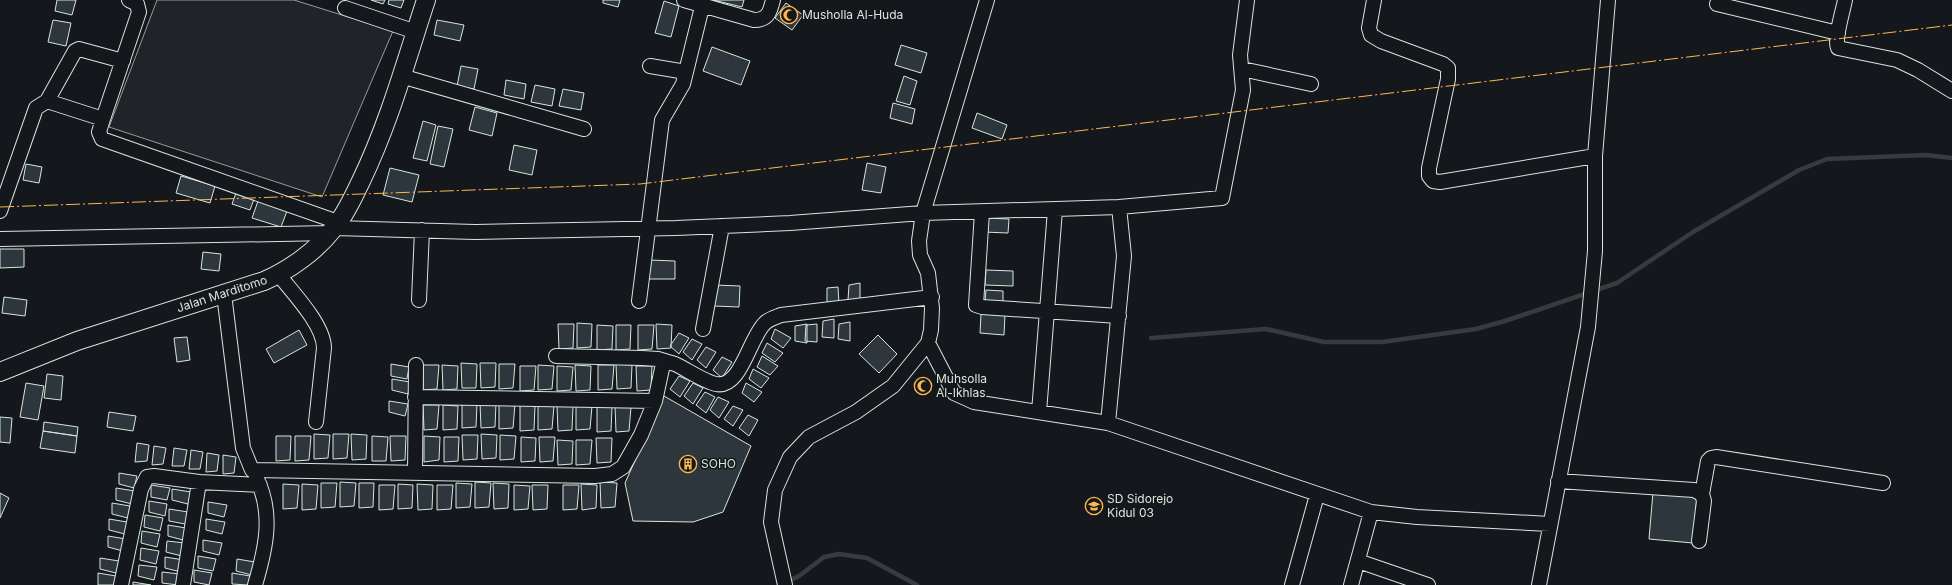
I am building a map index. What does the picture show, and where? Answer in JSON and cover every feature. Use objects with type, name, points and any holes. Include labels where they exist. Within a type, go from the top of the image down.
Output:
[{"type":"street","points":[[129,0],[137,4],[139,8],[99,132],[102,138],[334,228]]},
{"type":"street","name":"Jalan Marditomo","points":[[0,372],[77,341],[224,294],[279,274],[320,244],[334,228],[349,205],[376,149],[426,0]]},
{"type":"street","points":[[684,0],[754,20],[762,20],[770,13],[773,0]]},
{"type":"street","points":[[784,579],[771,522],[775,490],[790,457],[809,437],[856,412],[893,386],[928,344],[931,330],[932,297],[928,273],[920,255],[919,241],[923,213],[987,0]]},
{"type":"street","points":[[0,238],[334,228],[474,232],[722,226],[923,213],[1119,207],[1221,198],[1243,90],[1240,55],[1247,0]]},
{"type":"street","points":[[1374,0],[1369,28],[1371,35],[1381,41],[1443,64],[1448,68],[1448,79],[1429,168],[1429,176],[1433,181],[1440,182],[1595,156]]},
{"type":"street","points":[[1538,585],[1588,327],[1593,267],[1595,156],[1608,0]]},
{"type":"street","points":[[1845,0],[1838,33],[1838,48],[1897,60],[1918,70],[1952,91]]},
{"type":"street","points":[[1717,4],[1838,33]]},
{"type":"street","points":[[639,302],[662,120],[683,84],[702,6]]},
{"type":"street","points":[[345,8],[416,32]]},
{"type":"street","points":[[0,211],[36,108],[47,101],[78,49],[123,61]]},
{"type":"street","points":[[650,66],[686,72]]},
{"type":"street","points":[[1242,69],[1311,84]]},
{"type":"street","points":[[401,76],[584,129]]},
{"type":"street","points":[[47,101],[103,119]]},
{"type":"street","points":[[1108,423],[1124,256],[1119,207]]},
{"type":"street","points":[[1039,412],[1054,210]]},
{"type":"street","points":[[982,212],[976,305],[982,307],[1047,310],[1119,316]]},
{"type":"street","points":[[703,329],[722,226]]},
{"type":"street","points":[[419,300],[422,230]]},
{"type":"street","points":[[279,274],[318,327],[323,339],[324,348],[316,422]]},
{"type":"street","points":[[224,294],[243,448],[260,486],[267,516],[265,551],[255,585]]},
{"type":"street","points":[[556,356],[658,359],[675,364],[716,384],[726,384],[736,376],[753,339],[766,323],[781,315],[932,297]]},
{"type":"street","points":[[928,344],[954,393],[974,402],[1108,423],[1262,474],[1317,495],[1371,512],[1417,517],[1550,524]]},
{"type":"street","points":[[252,470],[612,474],[624,467],[641,435],[655,401],[661,368],[663,364],[668,362]]},
{"type":"street","points":[[415,473],[416,365]]},
{"type":"street","points":[[415,397],[655,401]]},
{"type":"street","points":[[1699,541],[1703,513],[1702,494],[1708,461],[1711,458],[1716,457],[1883,483]]},
{"type":"street","points":[[120,585],[143,482],[147,477],[154,476],[199,482],[260,486]]},
{"type":"street","points":[[1558,481],[1694,490],[1702,494]]},
{"type":"street","points":[[183,585],[199,482]]},
{"type":"street","points":[[1292,585],[1317,495]]},
{"type":"street","points":[[1351,585],[1371,512]]},
{"type":"street","points":[[1358,561],[1428,585]]},
{"type":"shaded area","points":[[157,0],[294,0],[393,31],[322,197],[109,127]]},
{"type":"building","points":[[57,0],[76,0],[72,15],[55,11]]},
{"type":"building","points":[[371,0],[385,0],[383,4]]},
{"type":"building","points":[[389,0],[404,0],[401,8],[388,4]]},
{"type":"building","points":[[603,0],[620,0],[618,7],[603,3]]},
{"type":"building","points":[[713,0],[744,0],[742,7]]},
{"type":"building","points":[[664,1],[679,6],[671,37],[655,33]]},
{"type":"building","points":[[786,3],[803,15],[792,30],[775,18]]},
{"type":"building","points":[[53,20],[71,23],[66,46],[48,42]]},
{"type":"building","points":[[437,20],[464,25],[460,41],[434,35]]},
{"type":"building","points":[[901,45],[927,53],[921,73],[895,65]]},
{"type":"building","points":[[712,47],[750,61],[741,85],[703,71]]},
{"type":"building","points":[[461,66],[478,69],[474,89],[457,86]]},
{"type":"building","points":[[904,76],[917,81],[910,105],[896,101]]},
{"type":"building","points":[[506,80],[526,84],[524,99],[504,95]]},
{"type":"building","points":[[535,85],[555,89],[552,106],[531,102]]},
{"type":"building","points":[[563,89],[584,93],[581,110],[559,106]]},
{"type":"building","points":[[893,103],[915,109],[912,124],[890,118]]},
{"type":"building","points":[[475,107],[497,113],[492,136],[469,130]]},
{"type":"building","points":[[977,113],[1007,125],[1002,139],[972,128]]},
{"type":"building","points":[[423,121],[436,125],[427,161],[413,158]]},
{"type":"building","points":[[438,126],[453,129],[444,167],[430,164]]},
{"type":"building","points":[[514,145],[537,150],[532,175],[509,170]]},
{"type":"building","points":[[867,163],[886,167],[881,193],[862,190]]},
{"type":"building","points":[[26,164],[42,167],[39,183],[23,180]]},
{"type":"building","points":[[390,168],[419,175],[412,202],[383,195]]},
{"type":"building","points":[[181,176],[215,186],[210,203],[176,193]]},
{"type":"building","points":[[236,193],[254,199],[250,210],[232,204]]},
{"type":"building","points":[[258,201],[287,211],[281,227],[252,218]]},
{"type":"building","points":[[984,218],[1009,219],[1008,233],[983,232]]},
{"type":"building","points":[[0,249],[24,249],[24,267],[0,268]]},
{"type":"building","points":[[203,252],[221,254],[219,271],[201,269]]},
{"type":"building","points":[[649,260],[675,261],[675,279],[649,279]]},
{"type":"building","points":[[986,270],[1013,271],[1013,286],[985,285]]},
{"type":"building","points":[[860,283],[860,302],[848,300],[849,285]]},
{"type":"building","points":[[715,285],[740,286],[739,307],[714,306]]},
{"type":"building","points":[[838,287],[839,305],[827,304],[827,288]]},
{"type":"building","points":[[986,290],[1003,291],[1003,303],[985,302]]},
{"type":"building","points":[[4,297],[27,300],[25,316],[2,313]]},
{"type":"building","points":[[981,314],[1005,315],[1004,335],[980,333]]},
{"type":"building","points":[[834,319],[834,338],[822,337],[823,321]]},
{"type":"building","points":[[850,322],[850,341],[838,339],[839,324]]},
{"type":"building","points":[[577,323],[592,324],[591,347],[577,348]]},
{"type":"building","points":[[558,324],[574,324],[573,348],[559,349]]},
{"type":"building","points":[[656,324],[672,325],[671,348],[657,349]]},
{"type":"building","points":[[807,324],[807,343],[795,341],[795,326]]},
{"type":"building","points":[[817,324],[817,342],[805,341],[806,325]]},
{"type":"building","points":[[597,325],[613,326],[612,349],[597,350]]},
{"type":"building","points":[[616,325],[631,325],[630,349],[616,350]]},
{"type":"building","points":[[638,325],[654,325],[652,349],[638,350]]},
{"type":"building","points":[[775,329],[791,338],[783,348],[771,339]]},
{"type":"building","points":[[299,330],[307,345],[274,363],[266,349]]},
{"type":"building","points":[[679,333],[689,338],[679,354],[670,346]]},
{"type":"building","points":[[878,335],[897,354],[879,373],[859,354]]},
{"type":"building","points":[[187,337],[190,360],[177,362],[174,338]]},
{"type":"building","points":[[692,339],[702,344],[692,360],[683,352]]},
{"type":"building","points":[[767,343],[783,353],[775,362],[762,353]]},
{"type":"building","points":[[706,347],[716,352],[706,368],[697,360]]},
{"type":"building","points":[[762,356],[778,366],[770,375],[757,367]]},
{"type":"building","points":[[722,357],[732,362],[722,378],[713,370]]},
{"type":"building","points":[[461,363],[477,364],[476,388],[462,388]]},
{"type":"building","points":[[480,363],[496,363],[495,387],[481,388]]},
{"type":"building","points":[[391,364],[409,367],[407,379],[391,376]]},
{"type":"building","points":[[499,364],[515,364],[513,388],[499,389]]},
{"type":"building","points":[[616,364],[632,365],[631,388],[617,389]]},
{"type":"building","points":[[423,365],[439,365],[437,389],[423,390]]},
{"type":"building","points":[[442,365],[458,366],[457,389],[443,390]]},
{"type":"building","points":[[538,365],[554,366],[552,389],[538,390]]},
{"type":"building","points":[[575,365],[591,366],[590,390],[576,391]]},
{"type":"building","points":[[598,365],[614,365],[612,389],[598,390]]},
{"type":"building","points":[[520,366],[536,366],[534,390],[520,391]]},
{"type":"building","points":[[557,366],[573,367],[571,390],[557,391]]},
{"type":"building","points":[[636,366],[652,366],[651,390],[637,391]]},
{"type":"building","points":[[753,369],[769,378],[761,388],[749,379]]},
{"type":"building","points":[[47,374],[63,376],[61,400],[44,398]]},
{"type":"building","points":[[679,376],[690,381],[680,397],[670,389]]},
{"type":"building","points":[[392,379],[410,382],[408,394],[392,390]]},
{"type":"building","points":[[26,383],[44,386],[38,420],[20,417]]},
{"type":"building","points":[[693,383],[703,388],[693,404],[684,396]]},
{"type":"building","points":[[746,383],[762,392],[754,402],[742,393]]},
{"type":"building","points":[[705,392],[715,397],[706,413],[696,405]]},
{"type":"building","name":"SOHO","points":[[664,396],[751,446],[723,512],[693,522],[633,521],[625,483]]},
{"type":"building","points":[[718,397],[729,402],[719,418],[710,410]]},
{"type":"building","points":[[389,401],[408,404],[405,416],[389,412]]},
{"type":"building","points":[[462,403],[477,404],[476,427],[462,428]]},
{"type":"building","points":[[480,403],[496,403],[495,427],[481,428]]},
{"type":"building","points":[[499,404],[515,404],[513,428],[499,429]]},
{"type":"building","points":[[423,405],[439,405],[437,429],[424,430]]},
{"type":"building","points":[[443,405],[458,406],[457,429],[443,430]]},
{"type":"building","points":[[520,405],[535,406],[534,430],[520,431]]},
{"type":"building","points":[[538,405],[554,406],[552,429],[538,430]]},
{"type":"building","points":[[576,405],[592,406],[590,429],[576,430]]},
{"type":"building","points":[[557,406],[573,406],[572,430],[558,431]]},
{"type":"building","points":[[615,406],[631,407],[629,431],[616,432]]},
{"type":"building","points":[[733,406],[743,410],[733,426],[724,419]]},
{"type":"building","points":[[597,407],[612,407],[611,431],[597,432]]},
{"type":"building","points":[[109,412],[136,416],[133,431],[107,427]]},
{"type":"building","points":[[748,415],[758,420],[749,436],[739,428]]},
{"type":"building","points":[[0,417],[12,418],[10,443],[0,442]]},
{"type":"building","points":[[44,422],[78,427],[77,436],[43,431]]},
{"type":"building","points":[[43,431],[77,436],[75,453],[40,448]]},
{"type":"building","points":[[314,434],[330,435],[328,458],[314,459]]},
{"type":"building","points":[[333,434],[349,434],[347,458],[333,459]]},
{"type":"building","points":[[351,434],[367,435],[366,459],[352,460]]},
{"type":"building","points":[[481,434],[497,435],[496,458],[482,459]]},
{"type":"building","points":[[462,435],[478,435],[477,459],[463,460]]},
{"type":"building","points":[[500,435],[516,436],[514,459],[500,460]]},
{"type":"building","points":[[276,436],[291,436],[290,460],[276,461]]},
{"type":"building","points":[[295,436],[311,436],[309,460],[295,461]]},
{"type":"building","points":[[372,436],[388,437],[386,461],[372,461]]},
{"type":"building","points":[[390,436],[406,436],[405,460],[391,461]]},
{"type":"building","points":[[424,436],[440,437],[439,460],[424,462]]},
{"type":"building","points":[[444,437],[459,437],[458,461],[444,462]]},
{"type":"building","points":[[521,437],[536,438],[535,461],[521,462]]},
{"type":"building","points":[[539,437],[555,437],[553,461],[540,462]]},
{"type":"building","points":[[596,438],[612,438],[611,462],[597,463]]},
{"type":"building","points":[[557,440],[573,441],[572,464],[558,465]]},
{"type":"building","points":[[576,440],[592,440],[590,464],[576,465]]},
{"type":"building","points":[[137,443],[149,445],[147,461],[135,462]]},
{"type":"building","points":[[154,446],[166,448],[163,464],[152,465]]},
{"type":"building","points":[[174,448],[187,450],[184,466],[172,466]]},
{"type":"building","points":[[191,450],[203,452],[200,469],[189,469]]},
{"type":"building","points":[[207,453],[219,455],[217,471],[206,472]]},
{"type":"building","points":[[223,455],[236,457],[234,473],[223,474]]},
{"type":"building","points":[[119,473],[137,476],[134,488],[119,484]]},
{"type":"building","points":[[340,482],[356,483],[354,506],[340,507]]},
{"type":"building","points":[[475,482],[491,483],[489,507],[475,508]]},
{"type":"building","points":[[600,482],[617,483],[615,507],[601,508]]},
{"type":"building","points":[[321,483],[337,483],[335,507],[321,508]]},
{"type":"building","points":[[359,483],[374,483],[373,507],[359,508]]},
{"type":"building","points":[[456,483],[472,484],[470,507],[456,508]]},
{"type":"building","points":[[493,483],[509,484],[508,508],[494,509]]},
{"type":"building","points":[[283,484],[299,485],[297,508],[283,509]]},
{"type":"building","points":[[302,484],[318,485],[316,509],[302,510]]},
{"type":"building","points":[[398,484],[413,485],[412,508],[398,509]]},
{"type":"building","points":[[417,484],[433,485],[432,509],[418,510]]},
{"type":"building","points":[[581,484],[597,485],[596,508],[582,510]]},
{"type":"building","points":[[151,485],[170,488],[167,500],[151,497]]},
{"type":"building","points":[[379,485],[395,485],[393,509],[379,510]]},
{"type":"building","points":[[437,485],[453,485],[451,509],[437,510]]},
{"type":"building","points":[[514,485],[530,486],[528,509],[514,510]]},
{"type":"building","points":[[532,485],[548,485],[547,509],[533,510]]},
{"type":"building","points":[[563,485],[579,485],[577,509],[563,510]]},
{"type":"building","points":[[116,488],[135,491],[132,504],[116,500]]},
{"type":"building","points":[[172,489],[191,492],[188,504],[172,500]]},
{"type":"building","points":[[1653,492],[1697,495],[1693,543],[1649,539]]},
{"type":"building","points":[[0,493],[9,498],[0,518]]},
{"type":"building","points":[[149,501],[167,504],[165,516],[149,512]]},
{"type":"building","points":[[208,502],[227,505],[224,517],[208,513]]},
{"type":"building","points":[[112,503],[130,506],[128,518],[112,514]]},
{"type":"building","points":[[169,509],[188,512],[185,524],[169,521]]},
{"type":"building","points":[[145,515],[163,518],[160,531],[144,527]]},
{"type":"building","points":[[109,519],[127,522],[125,534],[109,530]]},
{"type":"building","points":[[206,519],[225,522],[222,534],[206,530]]},
{"type":"building","points":[[168,525],[186,528],[183,540],[168,536]]},
{"type":"building","points":[[142,531],[160,534],[157,547],[141,543]]},
{"type":"building","points":[[108,536],[126,539],[123,551],[108,547]]},
{"type":"building","points":[[203,540],[222,543],[219,555],[203,551]]},
{"type":"building","points":[[167,541],[185,543],[182,556],[166,552]]},
{"type":"building","points":[[141,548],[159,551],[156,564],[140,560]]},
{"type":"building","points":[[198,556],[216,559],[213,571],[198,568]]},
{"type":"building","points":[[165,557],[184,560],[181,572],[165,568]]},
{"type":"building","points":[[100,558],[119,561],[116,573],[100,569]]},
{"type":"building","points":[[237,559],[255,562],[252,575],[236,571]]},
{"type":"building","points":[[139,565],[157,567],[154,580],[138,576]]},
{"type":"building","points":[[194,570],[212,573],[209,585],[194,582]]},
{"type":"building","points":[[162,572],[180,574],[178,585],[162,583]]},
{"type":"building","points":[[98,573],[116,576],[114,585],[98,585]]},
{"type":"building","points":[[232,573],[250,576],[248,585],[232,584]]},
{"type":"building","points":[[133,582],[151,585],[133,585]]},
{"type":"waterway","points":[[1151,338],[1266,329],[1324,342],[1382,342],[1476,329],[1505,321],[1617,283],[1693,232],[1799,170],[1827,159],[1926,155],[1952,158]]},
{"type":"waterway","points":[[787,582],[799,576],[824,557],[839,554],[867,558],[917,585]]},
{"type":"power","points":[[0,207],[640,184],[1952,25]]},
{"type":"place","name":"Musholla Al-Huda","points":[[789,15]]},
{"type":"place","name":"Muhsolla Al-Ikhlas","points":[[923,386]]},
{"type":"place","name":"SOHO","points":[[688,464]]},
{"type":"place","name":"SD Sidorejo Kidul 03","points":[[1094,506]]}]
